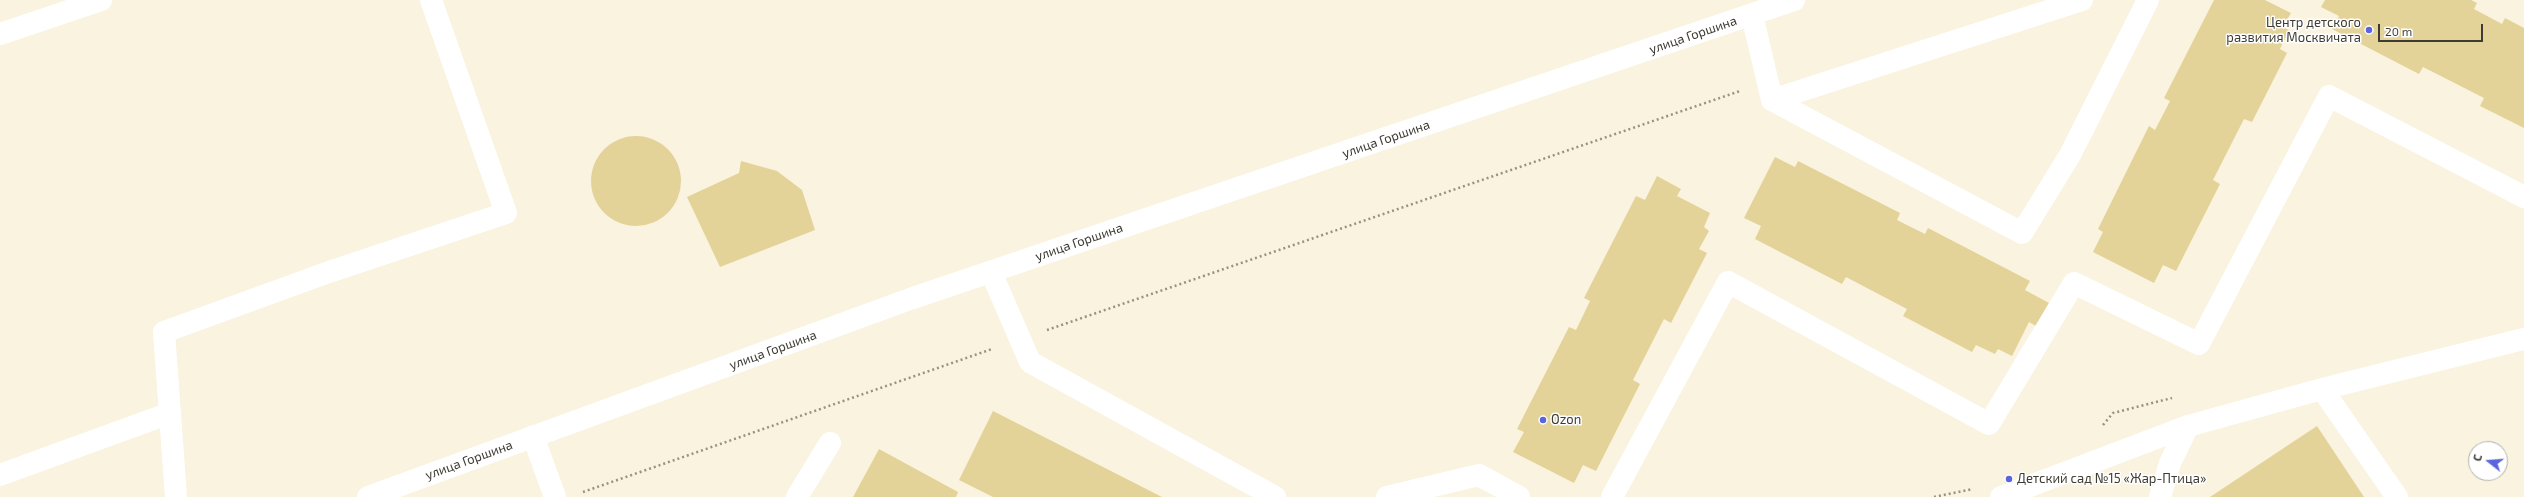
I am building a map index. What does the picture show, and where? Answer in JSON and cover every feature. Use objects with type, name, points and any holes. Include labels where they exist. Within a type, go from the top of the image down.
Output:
[{"type":"street","points":[[0,34],[101,0]]},
{"type":"street","points":[[176,497],[164,332],[329,272],[506,213],[431,0]]},
{"type":"street","name":"улица Горшина","points":[[368,497],[533,436],[991,272],[1794,0]]},
{"type":"street","points":[[1770,90],[2082,0]]},
{"type":"street","points":[[1752,15],[1770,90],[2022,233],[2070,155],[2148,0]]},
{"type":"street","points":[[1612,497],[1728,282],[1990,424],[2074,283],[2199,344],[2329,96],[2524,197]]},
{"type":"street","points":[[991,272],[1030,362],[1275,497]]},
{"type":"street","points":[[2001,497],[2188,426],[2322,388],[2524,339]]},
{"type":"street","points":[[2322,388],[2397,497]]},
{"type":"street","points":[[0,475],[170,413]]},
{"type":"street","points":[[2160,497],[2170,463],[2188,426]]},
{"type":"street","points":[[533,436],[565,496]]},
{"type":"street","points":[[797,497],[830,442]]},
{"type":"street","points":[[1387,497],[1479,475],[1519,497]]},
{"type":"path","points":[[565,496],[1020,339],[1770,90]]},
{"type":"building","points":[[2214,0],[2265,0],[2291,13],[2283,27],[2289,30],[2280,49],[2287,53],[2252,122],[2244,119],[2213,180],[2220,184],[2176,271],[2163,265],[2154,283],[2093,252],[2103,232],[2098,229],[2149,126],[2155,130],[2170,101],[2164,98]]},
{"type":"building","points":[[2325,0],[2471,0],[2477,3],[2474,9],[2502,24],[2505,18],[2524,28],[2524,128],[2480,106],[2484,98],[2423,67],[2419,74],[2332,29],[2339,16],[2321,7]]},
{"type":"building","points":[[636,136],[653,139],[668,149],[678,164],[681,181],[678,198],[668,213],[653,223],[636,226],[619,223],[604,213],[594,198],[591,181],[594,164],[604,149],[619,139]]},
{"type":"building","points":[[1775,157],[1795,167],[1798,161],[1900,213],[1897,220],[1925,234],[1928,228],[2030,281],[2025,290],[2049,303],[2036,326],[2029,322],[2012,356],[1998,349],[1995,354],[1976,345],[1972,352],[1903,316],[1907,309],[1846,277],[1842,284],[1755,239],[1761,226],[1744,218]]},
{"type":"building","points":[[741,161],[777,171],[802,190],[815,230],[720,267],[687,197],[739,173]]},
{"type":"building","points":[[1657,176],[1681,189],[1677,196],[1710,213],[1704,227],[1709,231],[1699,249],[1707,253],[1671,323],[1664,319],[1633,380],[1640,384],[1596,471],[1583,465],[1574,483],[1513,452],[1524,432],[1517,429],[1569,327],[1576,330],[1590,301],[1584,298],[1636,196],[1645,200]]},
{"type":"building","points":[[993,411],[1162,497],[993,497],[959,480]]},
{"type":"building","points":[[2317,426],[2364,497],[2210,497]]},
{"type":"building","points":[[879,449],[958,492],[956,497],[853,497]]},
{"type":"place","name":"Центр детского развития Москвичата","points":[[2369,30]]},
{"type":"place","name":"Ozon","points":[[1543,420]]},
{"type":"place","name":"Детский сад №15 «Жар-Птица»","points":[[2009,479]]}]
